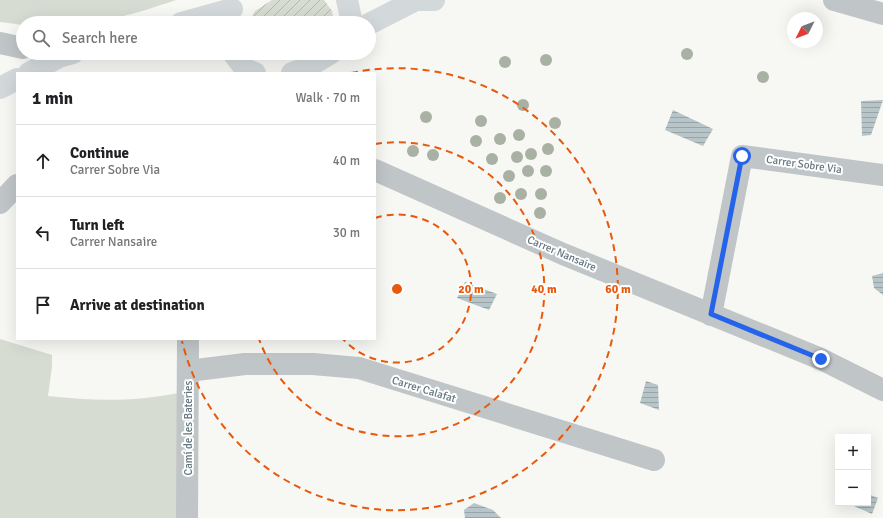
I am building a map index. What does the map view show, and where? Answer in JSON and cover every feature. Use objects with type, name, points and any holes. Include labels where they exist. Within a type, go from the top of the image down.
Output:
[{"type":"main road","points":[[347,0],[350,16]]},
{"type":"main road","points":[[376,21],[418,0]]},
{"type":"main road","points":[[211,16],[233,11]]},
{"type":"main road","points":[[31,72],[49,60]]},
{"type":"main road","points":[[295,72],[306,68],[319,60]]},
{"type":"main road","points":[[0,88],[16,80]]},
{"type":"street","points":[[834,0],[883,14]]},
{"type":"street","points":[[0,43],[16,46]]},
{"type":"street","name":"Carrer Sobre Via","points":[[711,314],[742,156],[883,175]]},
{"type":"street","name":"Carrer Nansaire","points":[[376,170],[563,254],[821,359],[883,390]]},
{"type":"street","points":[[0,203],[16,186]]},
{"type":"street","name":"Camí de les Bateries","points":[[187,518],[188,340]]},
{"type":"street","name":"Carrer Calafat","points":[[188,371],[245,364],[313,364],[358,368],[654,460]]},
{"type":"shaded area","points":[[0,0],[176,0],[122,16],[16,16],[16,24],[0,22]]},
{"type":"shaded area","points":[[272,0],[324,0],[332,11],[333,16],[252,16],[255,11]]},
{"type":"shaded area","points":[[883,100],[871,135],[862,136],[861,101]]},
{"type":"shaded area","points":[[673,110],[713,129],[703,146],[665,130]]},
{"type":"shaded area","points":[[883,273],[883,295],[874,288],[872,276]]},
{"type":"shaded area","points":[[465,282],[497,294],[489,310],[457,298]]},
{"type":"shaded area","points":[[0,339],[52,355],[48,396],[113,400],[145,398],[178,393],[178,518],[0,518]]},
{"type":"shaded area","points":[[646,381],[658,385],[659,410],[640,403]]},
{"type":"shaded area","points":[[871,495],[878,498],[872,514],[854,506],[871,506]]},
{"type":"shaded area","points":[[474,503],[493,510],[501,518],[465,518],[464,510]]},
{"type":"route","points":[[742,156],[711,314],[821,359]]}]
